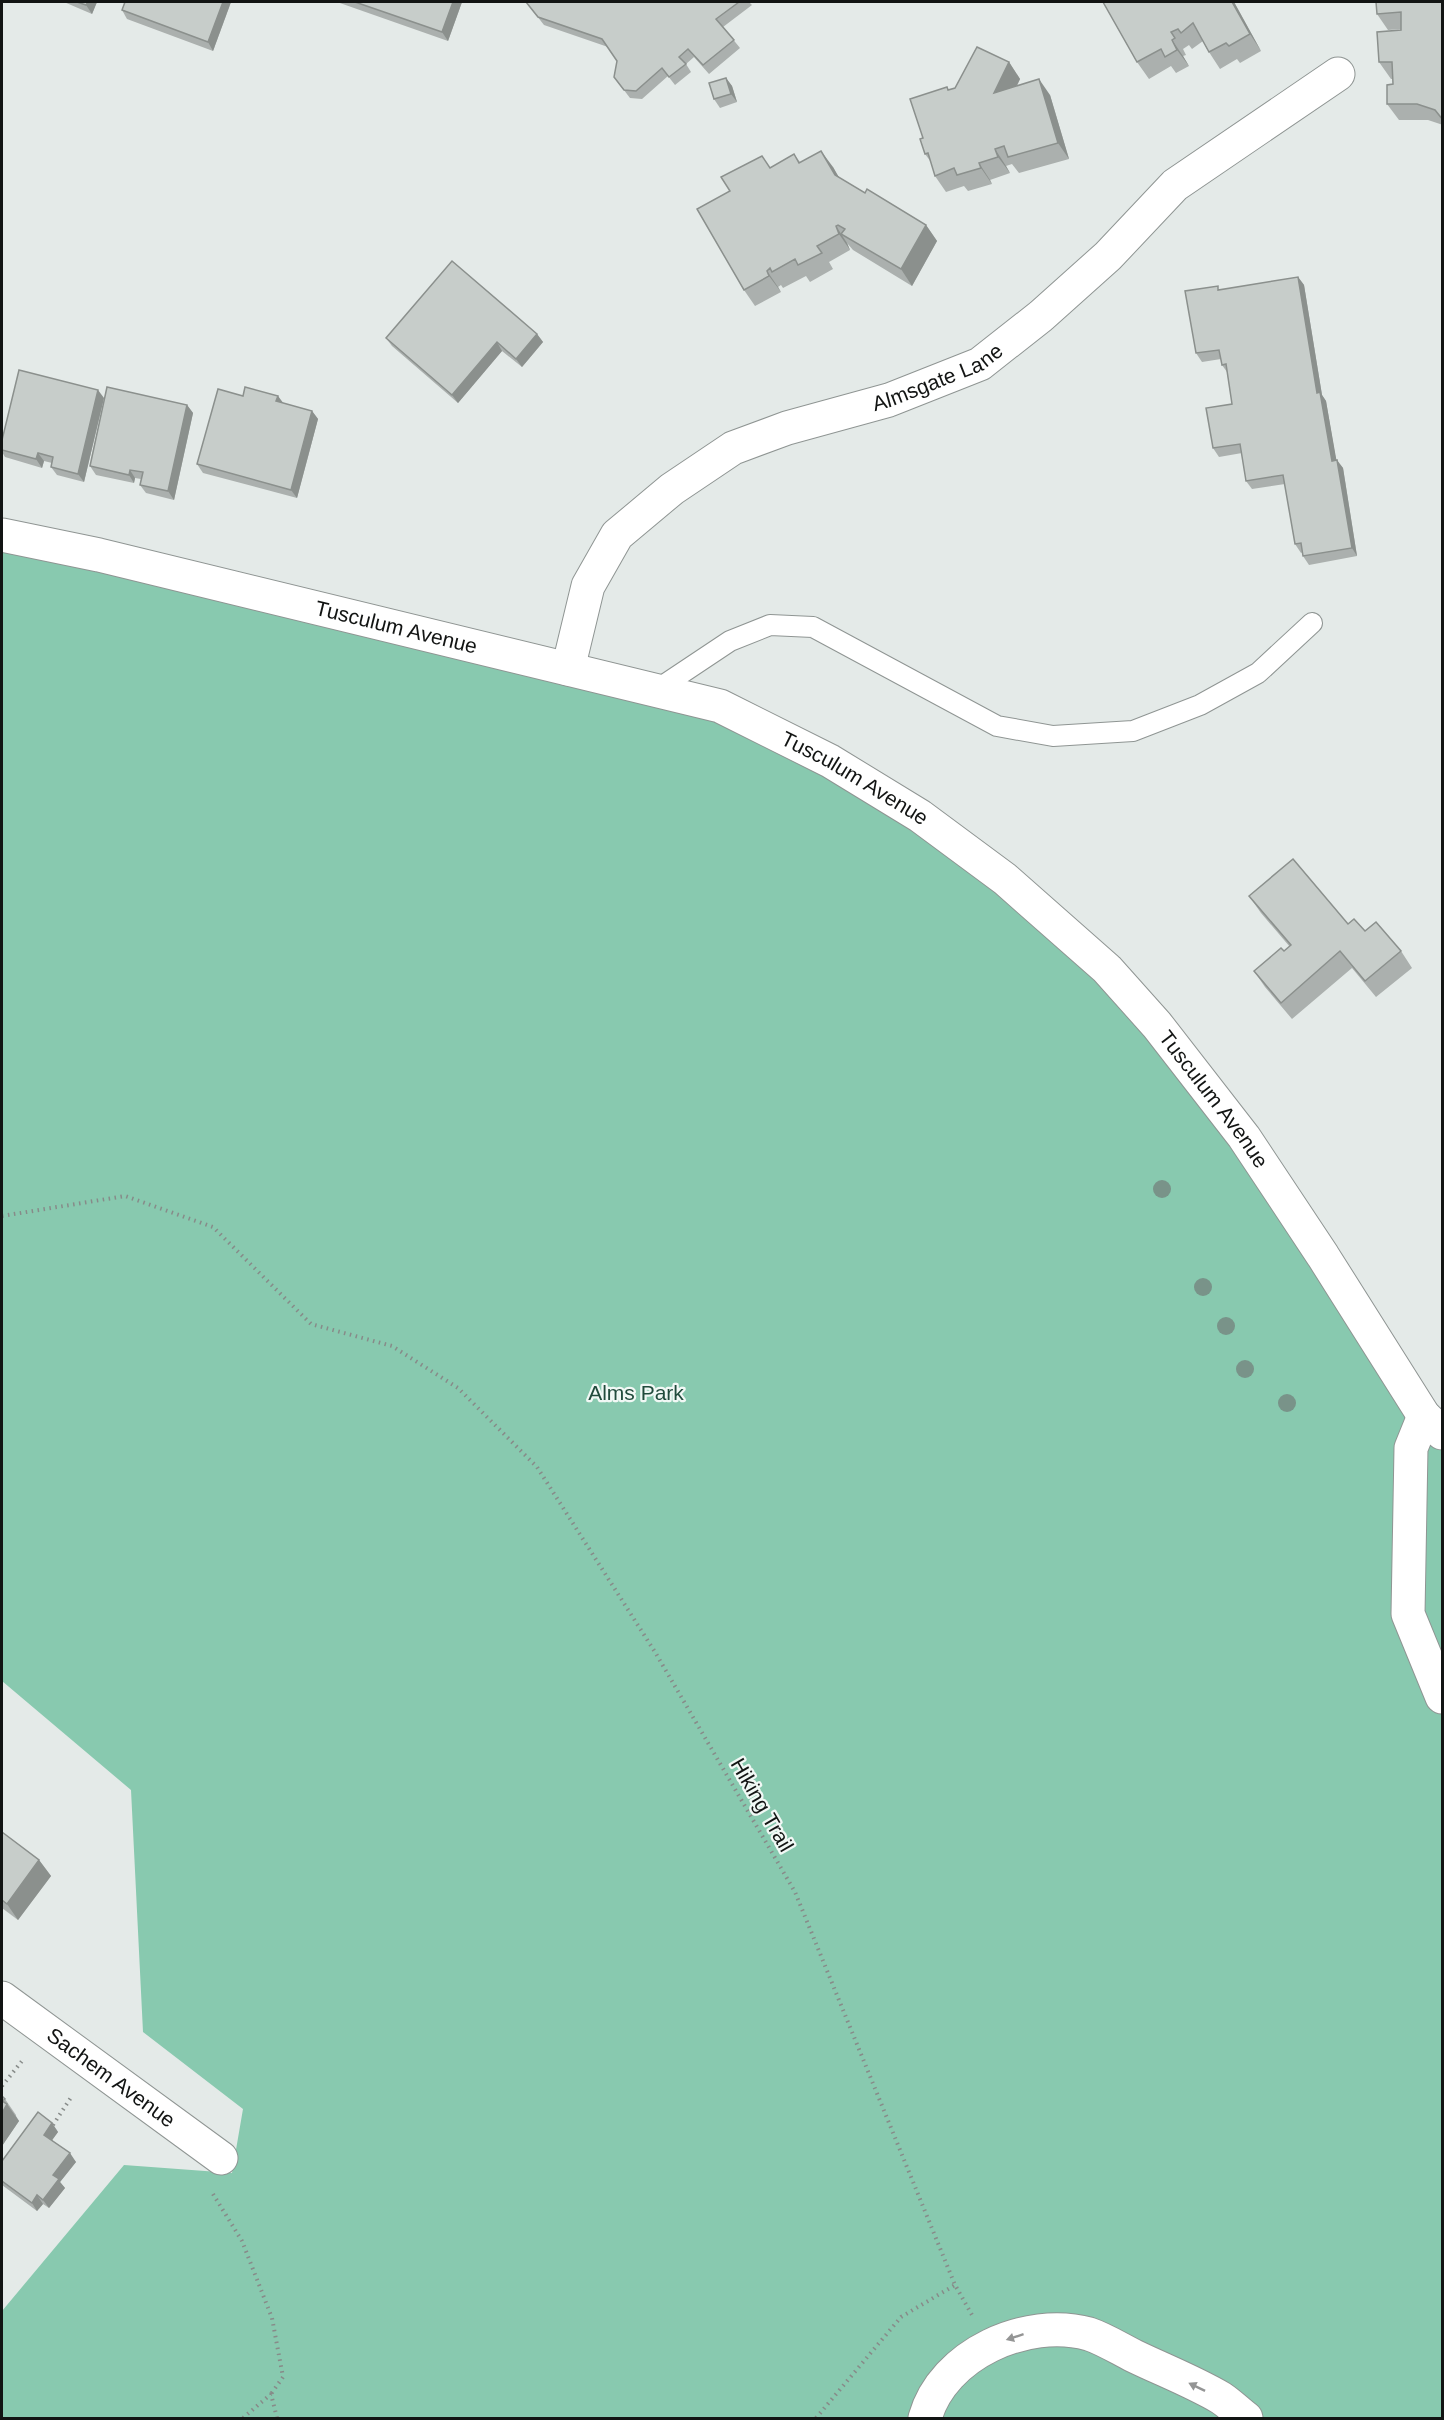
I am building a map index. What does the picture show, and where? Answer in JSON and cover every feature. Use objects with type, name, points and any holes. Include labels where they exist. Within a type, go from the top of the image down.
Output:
[{"type":"street","name":"Almsgate Lane","points":[[568,669],[588,586],[611,545],[617,535],[672,489],[733,448],[788,428],[889,400],[980,364],[1041,316],[1108,256],[1175,185],[1338,74]]},
{"type":"street","name":"Tusculum Avenue","points":[[2,535],[99,555],[720,706],[830,761],[920,816],[1005,879],[1107,969],[1156,1025],[1244,1137],[1433,1425]]},
{"type":"street","points":[[1433,1425],[1411,1448],[1408,1614],[1443,1697]]},
{"type":"street","name":"Sachem Avenue","points":[[2,1998],[221,2158]]},
{"type":"street","points":[[924,2418],[938,2390],[961,2365],[989,2346],[1022,2334],[1056,2330],[1089,2335],[1222,2398],[1246,2418]]},
{"type":"lane","points":[[655,691],[730,641],[770,625],[813,627],[997,726],[1053,736],[1133,731],[1200,705],[1258,673],[1312,623]]},
{"type":"path","name":"Hiking Trail","points":[[2,1216],[125,1196],[213,1227],[311,1324],[392,1346],[458,1388],[537,1467],[655,1652],[795,1892],[955,2285],[901,2317],[816,2418]]},
{"type":"path","points":[[2,2086],[22,2061]]},
{"type":"path","points":[[53,2125],[72,2096]]},
{"type":"path","points":[[212,2192],[242,2241],[272,2318],[283,2377],[271,2394],[243,2418]]},
{"type":"path","points":[[271,2394],[277,2418]]},
{"type":"green space","name":"Alms Park","points":[[2,535],[568,669],[830,761],[1107,969],[1442,1433],[1442,2418],[2,2418],[2,2311],[124,2165],[232,2173],[243,2109],[143,2032],[131,1790],[2,1681]]},
{"type":"building","points":[[125,2],[223,2],[208,42],[122,10]]},
{"type":"building","points":[[355,2],[453,2],[442,32]]},
{"type":"building","points":[[526,2],[739,2],[716,19],[734,40],[703,65],[688,49],[679,57],[686,64],[669,77],[662,68],[636,91],[624,90],[614,77],[617,61],[602,39],[538,17]]},
{"type":"building","points":[[1103,2],[1232,2],[1250,34],[1229,46],[1226,43],[1209,52],[1193,23],[1181,33],[1178,29],[1171,32],[1175,38],[1172,40],[1177,50],[1165,57],[1161,49],[1137,62]]},
{"type":"building","points":[[1376,2],[1443,2],[1443,120],[1435,110],[1417,104],[1387,104],[1387,85],[1393,84],[1392,62],[1379,62],[1377,32],[1401,30],[1401,12],[1377,14]]},
{"type":"building","points":[[977,47],[1009,62],[994,93],[1039,79],[1058,143],[1008,157],[1004,146],[995,149],[998,157],[979,163],[981,168],[957,175],[954,168],[935,176],[928,153],[925,154],[920,139],[923,138],[910,99],[947,87],[948,90],[955,88]]},
{"type":"building","points":[[726,78],[731,94],[714,99],[709,83]]},
{"type":"building","points":[[821,151],[835,175],[865,193],[867,189],[926,225],[901,269],[841,234],[845,229],[838,225],[836,226],[839,234],[817,246],[822,253],[798,265],[795,259],[772,272],[770,268],[767,271],[769,276],[744,290],[697,209],[730,191],[721,177],[762,156],[770,168],[794,154],[799,163]]},
{"type":"building","points":[[452,261],[537,334],[516,359],[497,342],[452,395],[386,338]]},
{"type":"building","points":[[1298,277],[1317,393],[1320,392],[1332,461],[1337,460],[1352,548],[1303,556],[1301,543],[1295,544],[1283,475],[1246,481],[1240,444],[1213,448],[1206,408],[1232,404],[1226,364],[1222,365],[1219,350],[1196,353],[1185,291],[1218,286],[1218,290]]},
{"type":"building","points":[[19,370],[98,390],[78,474],[51,467],[53,457],[38,453],[36,459],[2,450],[2,440]]},
{"type":"building","points":[[107,387],[187,405],[168,491],[140,485],[143,472],[130,470],[129,475],[90,466]]},
{"type":"building","points":[[245,387],[278,396],[276,401],[312,411],[291,490],[197,464],[218,389],[243,396]]},
{"type":"building","points":[[1293,859],[1348,924],[1354,919],[1365,931],[1376,922],[1401,951],[1365,981],[1340,951],[1281,1003],[1254,971],[1281,948],[1284,951],[1291,945],[1249,896]]},
{"type":"building","points":[[2,1832],[39,1860],[7,1904],[2,1900]]},
{"type":"building","points":[[2,2101],[7,2104],[2,2113]]},
{"type":"building","points":[[38,2112],[52,2123],[44,2135],[70,2153],[53,2175],[59,2179],[43,2200],[37,2195],[32,2203],[2,2181],[2,2161]]}]
